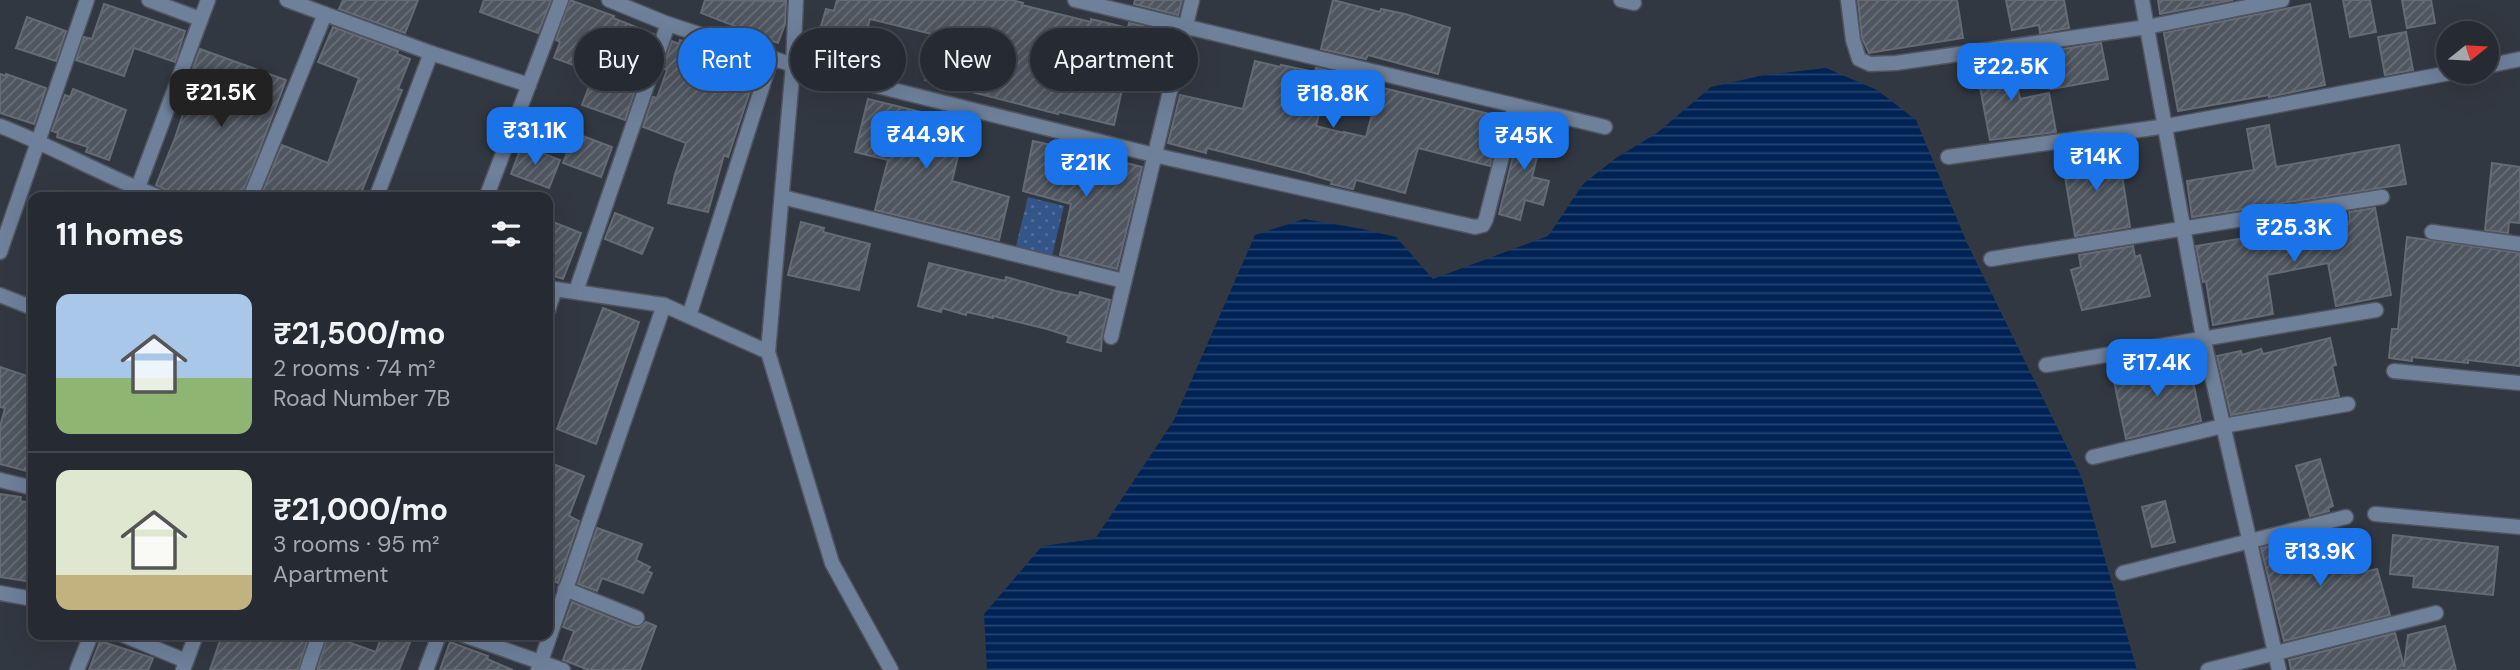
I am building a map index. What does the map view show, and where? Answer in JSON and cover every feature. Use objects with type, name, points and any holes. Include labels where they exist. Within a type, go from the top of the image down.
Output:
[{"type":"street","points":[[0,252],[88,0]]},
{"type":"street","points":[[149,0],[201,19]]},
{"type":"street","points":[[136,192],[208,0]]},
{"type":"street","points":[[287,0],[430,53],[529,85]]},
{"type":"street","points":[[488,192],[561,0]]},
{"type":"street","points":[[609,0],[680,28]]},
{"type":"street","points":[[795,28],[796,0]]},
{"type":"street","points":[[1076,0],[1605,127]]},
{"type":"street","points":[[1111,337],[1192,0]]},
{"type":"street","points":[[1848,0],[1853,40],[1859,59],[1870,64],[1896,63],[2147,27],[2283,0]]},
{"type":"street","points":[[2142,0],[2203,337],[2279,670]]},
{"type":"street","points":[[252,192],[325,14]]},
{"type":"street","points":[[576,291],[668,24]]},
{"type":"street","points":[[378,192],[430,53]]},
{"type":"street","points":[[2499,64],[2520,60]]},
{"type":"street","points":[[1948,157],[2166,126],[2436,76]]},
{"type":"street","points":[[689,316],[761,91]]},
{"type":"street","points":[[791,91],[768,352],[832,564],[891,670]]},
{"type":"street","points":[[897,91],[1154,155],[1479,227],[1486,219],[1515,106]]},
{"type":"street","points":[[0,126],[38,141],[134,192]]},
{"type":"street","points":[[782,197],[1124,281]]},
{"type":"street","points":[[1991,259],[2382,197]]},
{"type":"street","points":[[2432,232],[2520,244]]},
{"type":"street","points":[[553,288],[664,305],[768,352]]},
{"type":"street","points":[[0,295],[28,306]]},
{"type":"street","points":[[553,624],[664,305]]},
{"type":"street","points":[[2046,365],[2375,310]]},
{"type":"street","points":[[2394,371],[2520,383]]},
{"type":"street","points":[[2093,457],[2224,426],[2348,404]]},
{"type":"street","points":[[0,481],[28,487]]},
{"type":"street","points":[[2375,514],[2520,527]]},
{"type":"street","points":[[2123,573],[2346,517]]},
{"type":"street","points":[[565,589],[637,618]]},
{"type":"street","points":[[0,593],[28,598]]},
{"type":"street","points":[[2208,670],[2436,614]]},
{"type":"street","points":[[77,670],[89,640]]},
{"type":"street","points":[[133,640],[184,666],[194,640]]},
{"type":"street","points":[[307,670],[318,640]]},
{"type":"street","points":[[426,670],[437,640]]},
{"type":"street","points":[[476,640],[539,665],[563,670]]},
{"type":"street","points":[[539,665],[548,640]]},
{"type":"shaded area","points":[[1826,68],[1877,90],[1916,120],[1967,243],[2081,476],[2137,670],[987,670],[984,614],[1042,546],[1095,539],[1174,420],[1255,235],[1304,219],[1396,237],[1433,279],[1548,236],[1583,184],[1616,158],[1657,133],[1711,87],[1764,75]]},
{"type":"shaded area","points":[[1028,197],[1064,206],[1052,256],[1016,246]]},
{"type":"building","points":[[343,0],[418,0],[405,33],[339,9]]},
{"type":"building","points":[[484,0],[551,0],[538,33],[480,12]]},
{"type":"building","points":[[570,0],[639,28],[574,28],[574,65],[554,58],[560,42],[556,40]]},
{"type":"building","points":[[705,0],[786,1],[785,24],[778,43],[776,28],[740,28],[701,13]]},
{"type":"building","points":[[837,0],[1012,0],[1023,3],[1022,5],[1091,22],[1091,19],[1128,28],[1030,28],[1030,91],[1122,91],[1114,125],[968,91],[1016,91],[1016,28],[920,28],[920,31],[870,19],[868,28],[820,28],[826,9],[834,11]]},
{"type":"building","points":[[1135,0],[1182,0],[1178,15],[1134,4]]},
{"type":"building","points":[[1333,0],[1380,12],[1381,9],[1405,14],[1450,28],[1438,74],[1368,55],[1366,59],[1321,49]]},
{"type":"building","points":[[1858,0],[1957,0],[1963,38],[1869,53],[1862,38]]},
{"type":"building","points":[[2006,0],[2064,0],[2069,28],[2040,33],[2039,25],[2012,30]]},
{"type":"building","points":[[2158,0],[2233,0],[2160,14]]},
{"type":"building","points":[[2343,0],[2370,0],[2376,32],[2350,37]]},
{"type":"building","points":[[2402,0],[2431,0],[2435,23],[2407,28]]},
{"type":"building","points":[[104,4],[185,31],[175,62],[134,48],[124,76],[76,60],[84,37],[92,39]]},
{"type":"building","points":[[2310,4],[2325,85],[2178,111],[2164,33]]},
{"type":"building","points":[[27,17],[66,31],[56,61],[16,48]]},
{"type":"building","points":[[1129,23],[1152,28],[1128,28]]},
{"type":"building","points":[[333,27],[398,51],[397,54],[410,59],[398,89],[402,90],[361,192],[262,192],[282,145],[328,163],[359,78],[318,62]]},
{"type":"building","points":[[2406,32],[2413,70],[2385,75],[2378,37]]},
{"type":"building","points":[[672,41],[678,44],[678,91],[750,91],[728,157],[724,155],[708,212],[668,203],[686,143],[643,127],[653,97],[657,98],[660,91],[664,91],[667,70],[664,65]]},
{"type":"building","points":[[2101,43],[2108,79],[2051,89],[2044,52]]},
{"type":"building","points":[[200,49],[286,80],[243,192],[171,192],[156,185],[198,70],[193,68]]},
{"type":"building","points":[[2012,56],[2020,99],[2049,93],[2056,132],[1990,140],[1975,61]]},
{"type":"building","points":[[1255,61],[1315,72],[1316,68],[1330,71],[1316,126],[1344,133],[1366,137],[1379,87],[1502,117],[1490,166],[1418,148],[1405,193],[1356,180],[1353,189],[1331,184],[1332,181],[1305,173],[1207,148],[1206,153],[1168,143],[1180,95],[1243,109]]},
{"type":"building","points":[[0,74],[46,88],[34,124],[0,113]]},
{"type":"building","points":[[73,89],[126,110],[109,160],[86,152],[88,147],[57,137],[58,133],[52,131],[65,95],[70,97]]},
{"type":"building","points":[[587,91],[635,91],[625,120],[582,105]]},
{"type":"building","points":[[868,99],[966,123],[952,181],[1009,197],[999,240],[875,210],[888,160],[855,152]]},
{"type":"building","points":[[1522,119],[1545,125],[1532,177],[1549,181],[1543,205],[1525,200],[1520,220],[1499,214]]},
{"type":"building","points":[[2269,125],[2276,167],[2399,145],[2406,184],[2192,217],[2187,181],[2254,170],[2247,129]]},
{"type":"building","points":[[575,133],[612,147],[601,177],[563,163]]},
{"type":"building","points":[[1033,141],[1142,167],[1117,269],[1060,255],[1071,204],[1023,191]]},
{"type":"building","points":[[522,145],[560,160],[549,188],[511,174]]},
{"type":"building","points":[[2118,149],[2130,227],[2075,236],[2062,159]]},
{"type":"building","points":[[2492,163],[2520,167],[2520,223],[2509,222],[2508,233],[2485,230]]},
{"type":"building","points":[[2375,208],[2391,295],[2336,306],[2328,263],[2267,275],[2273,314],[2213,325],[2206,281],[2203,282],[2196,246],[2287,231],[2286,222],[2317,217],[2319,226],[2350,221],[2349,212]]},
{"type":"building","points":[[615,213],[653,228],[642,254],[605,239]]},
{"type":"building","points":[[553,222],[581,233],[563,279],[553,276]]},
{"type":"building","points":[[801,222],[824,228],[823,232],[870,244],[859,290],[788,275]]},
{"type":"building","points":[[2407,237],[2520,253],[2520,366],[2468,360],[2468,363],[2412,357],[2412,361],[2389,358],[2392,329],[2398,329]]},
{"type":"building","points":[[2133,246],[2135,257],[2140,255],[2150,296],[2082,310],[2071,270],[2081,267],[2079,255]]},
{"type":"building","points":[[929,263],[1005,281],[1006,277],[1056,291],[1079,296],[1080,292],[1110,300],[1101,351],[1067,342],[1069,336],[1047,329],[993,316],[967,312],[966,315],[942,308],[941,312],[918,306]]},
{"type":"building","points":[[603,308],[639,322],[596,444],[557,429]]},
{"type":"building","points":[[2330,338],[2336,365],[2332,366],[2339,396],[2231,415],[2217,356],[2241,351],[2242,355],[2261,349],[2263,354]]},
{"type":"building","points":[[2189,361],[2201,421],[2126,439],[2113,376]]},
{"type":"building","points":[[0,367],[28,376],[27,471],[0,464],[0,427],[5,408],[0,407]]},
{"type":"building","points":[[2320,459],[2333,506],[2328,508],[2329,511],[2310,516],[2296,466]]},
{"type":"building","points":[[553,464],[584,476],[569,516],[579,521],[558,583],[553,581]]},
{"type":"building","points":[[0,494],[21,497],[20,501],[28,502],[28,581],[0,577]]},
{"type":"building","points":[[2165,501],[2175,542],[2152,547],[2142,507]]},
{"type":"building","points":[[597,528],[642,544],[636,560],[650,567],[647,571],[652,573],[643,593],[602,578],[597,591],[578,584]]},
{"type":"building","points":[[2334,530],[2346,576],[2377,569],[2390,615],[2284,641],[2261,548],[2283,543],[2284,545]]},
{"type":"building","points":[[2393,535],[2498,547],[2493,595],[2413,587],[2414,576],[2390,574]]},
{"type":"building","points":[[572,602],[633,627],[639,627],[646,622],[656,626],[640,670],[589,670],[563,660],[574,631],[563,627]]},
{"type":"building","points":[[2445,626],[2456,670],[2291,670],[2289,660],[2395,633],[2404,667],[2408,635]]},
{"type":"building","points":[[220,640],[307,640],[298,670],[210,670]]},
{"type":"building","points":[[326,640],[342,640],[376,652],[380,640],[411,640],[399,670],[317,670]]},
{"type":"building","points":[[100,641],[153,658],[148,670],[89,670]]},
{"type":"building","points":[[450,642],[488,656],[487,659],[513,670],[440,670]]}]
